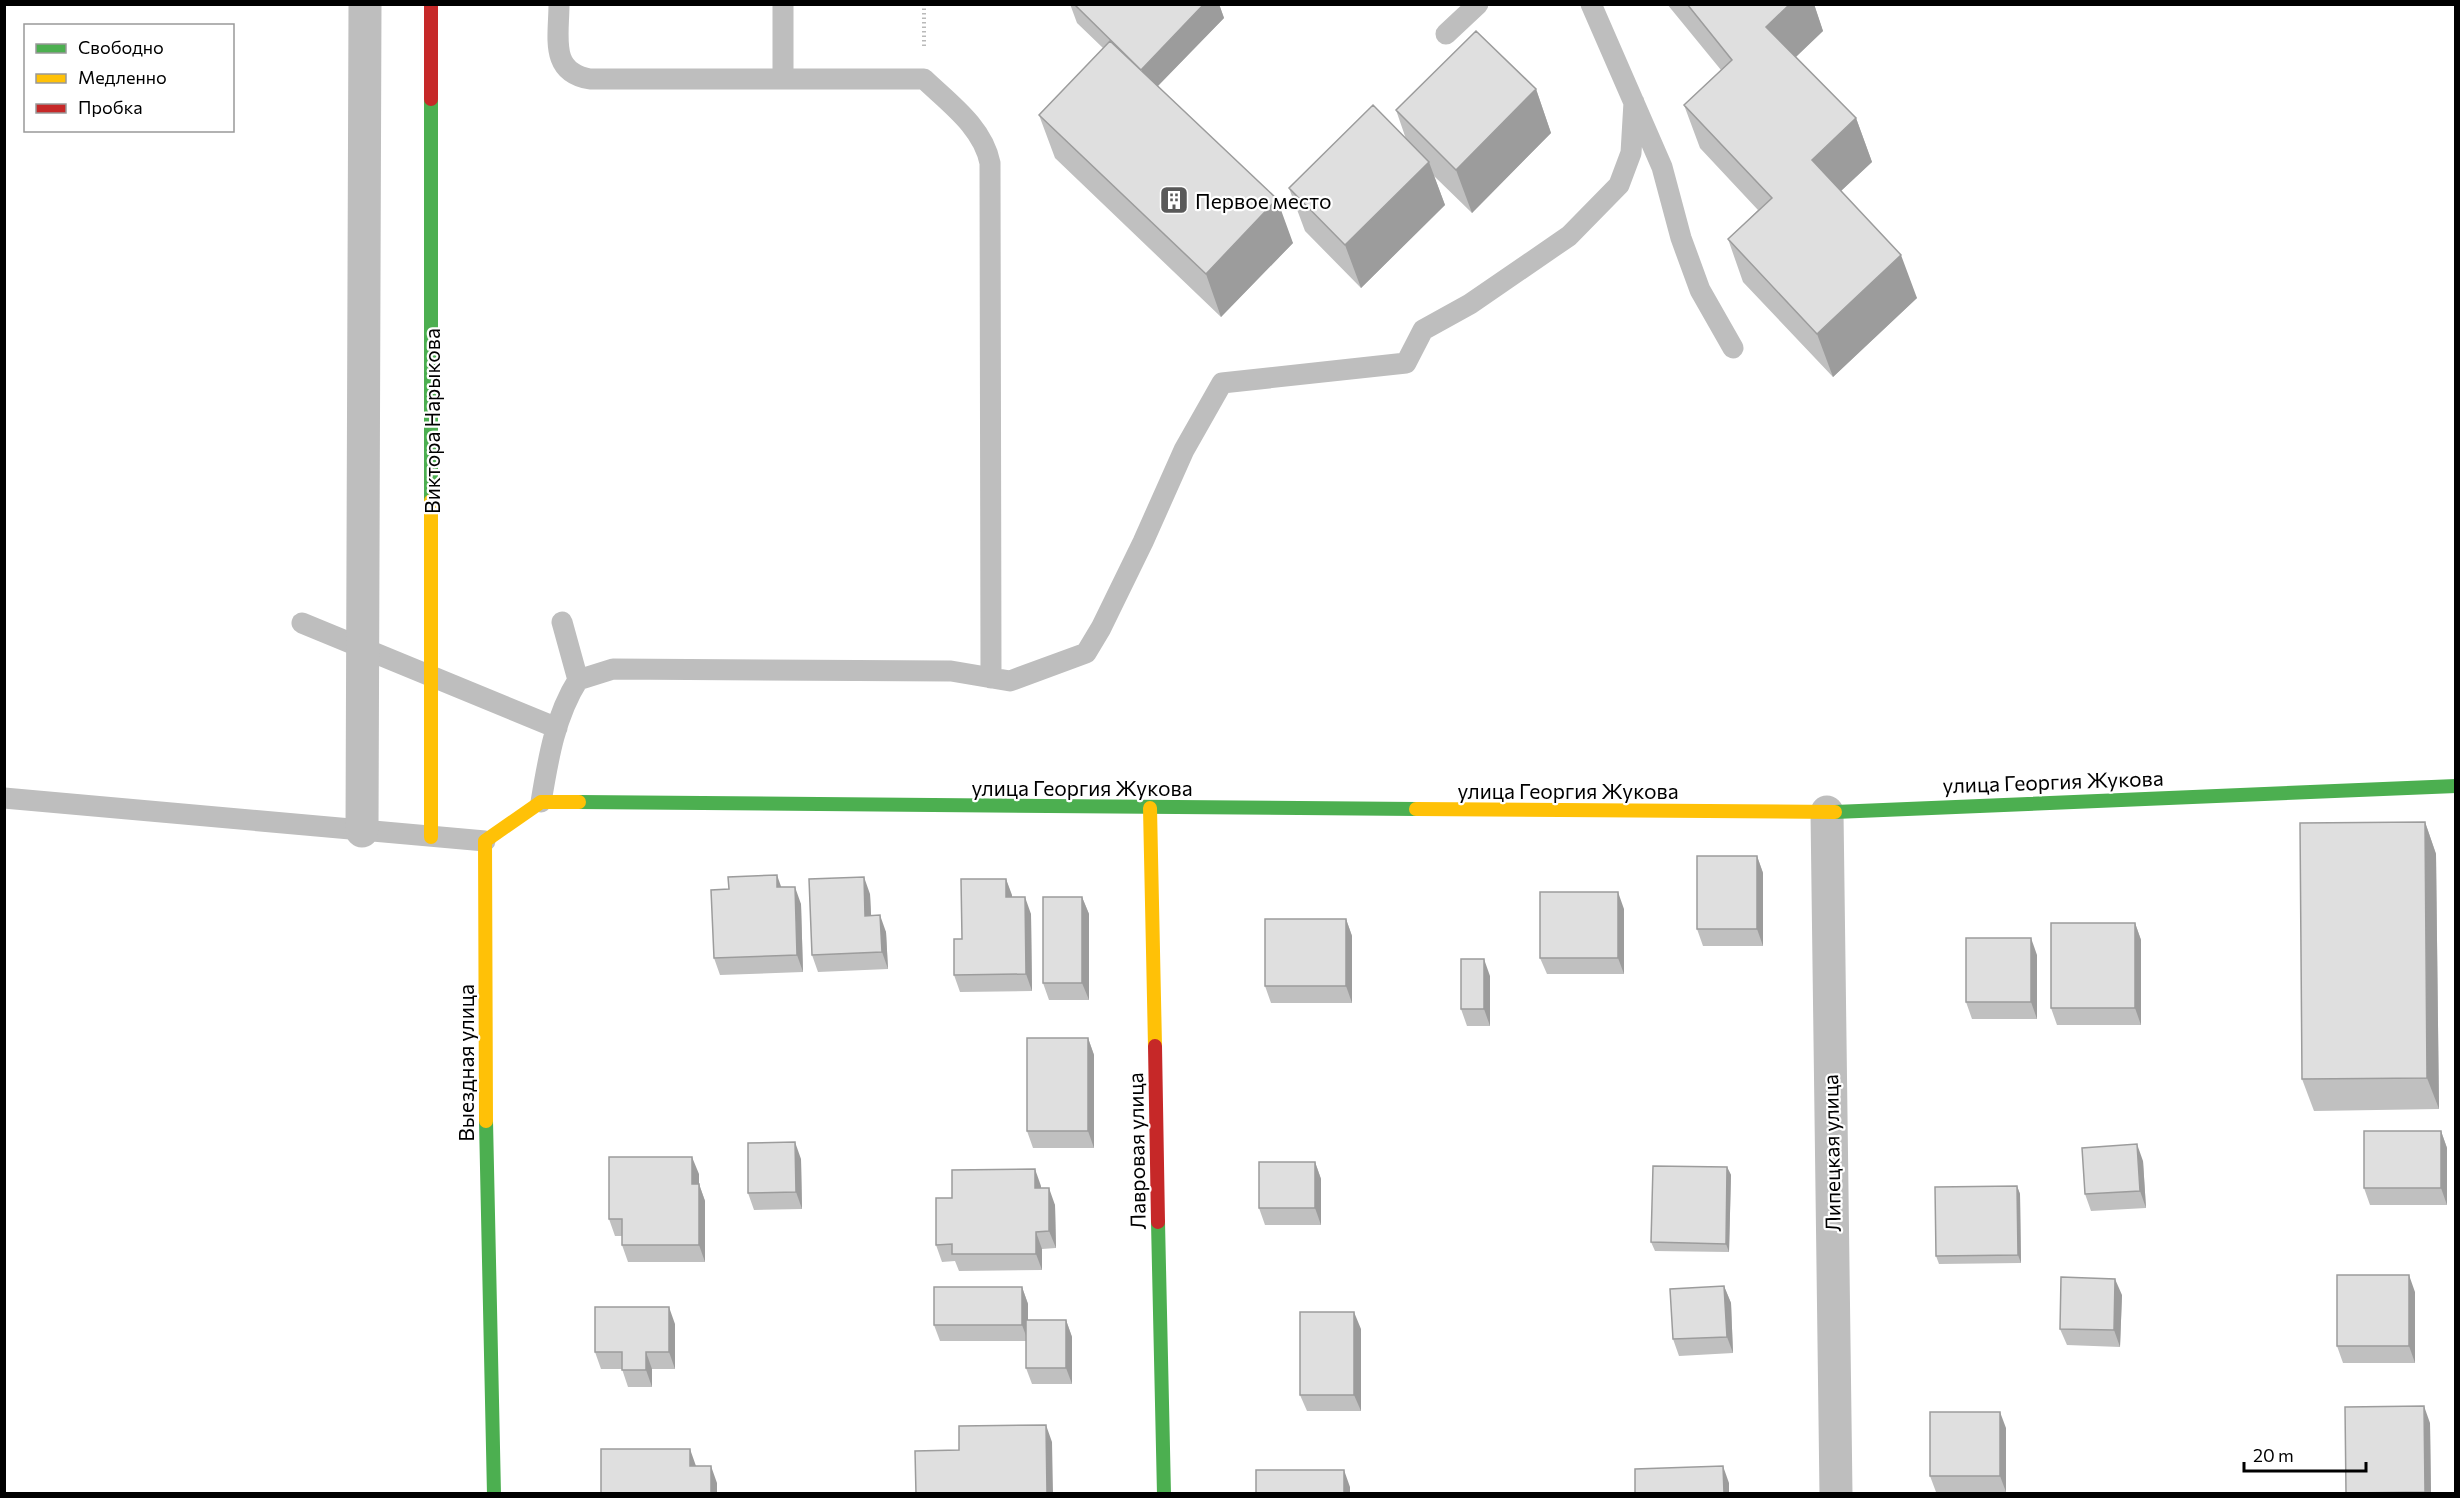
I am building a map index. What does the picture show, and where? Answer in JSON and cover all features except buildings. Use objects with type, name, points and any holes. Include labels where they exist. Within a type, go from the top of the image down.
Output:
[{"type":"street","points":[[362,831],[365,4]]},
{"type":"street","name":"Виктора Нарыкова","points":[[431,4],[431,837]]},
{"type":"street","name":"улица Георгия Жукова","points":[[541,802],[1827,812],[2456,786]]},
{"type":"street","points":[[485,842],[513,819],[541,802]]},
{"type":"street","name":"Лавровая улица","points":[[1150,808],[1164,1494]]},
{"type":"street","name":"Липецкая улица","points":[[1827,812],[1836,1494]]},
{"type":"street","name":"Выездная улица","points":[[485,842],[487,1217],[494,1494]]},
{"type":"lane","points":[[559,4],[559,52],[563,65],[573,76],[590,79],[924,79],[979,133],[987,145],[990,163],[991,678]]},
{"type":"lane","points":[[783,4],[783,79]]},
{"type":"lane","points":[[1446,34],[1478,4]]},
{"type":"lane","points":[[1591,4],[1662,167],[1681,238],[1700,290],[1733,348]]},
{"type":"lane","points":[[578,680],[614,669],[951,671],[1010,681],[1086,653],[1115,600],[1184,450],[1222,383],[1406,363],[1423,330],[1470,304],[1569,236],[1619,185],[1631,153],[1634,102]]},
{"type":"lane","points":[[541,802],[551,743],[578,680],[562,622]]},
{"type":"lane","points":[[302,623],[557,728]]},
{"type":"lane","points":[[4,798],[485,842]]},
{"type":"path","points":[[924,4],[924,79]]},
{"type":"traffic: fast","points":[[431,99],[431,501]]},
{"type":"traffic: fast","points":[[1835,812],[2456,786]]},
{"type":"traffic: fast","points":[[579,802],[1416,809]]},
{"type":"traffic: fast","points":[[486,1121],[494,1494]]},
{"type":"traffic: fast","points":[[1158,1222],[1164,1494]]},
{"type":"traffic: slow","points":[[431,501],[431,837]]},
{"type":"traffic: slow","points":[[486,1121],[485,841],[541,802],[579,802]]},
{"type":"traffic: slow","points":[[1150,808],[1155,1046]]},
{"type":"traffic: slow","points":[[1416,809],[1835,812]]},
{"type":"traffic: jam","points":[[431,4],[431,99]]},
{"type":"traffic: jam","points":[[1155,1046],[1158,1222]]},
{"type":"place","name":"Первое место","points":[[1174,200]]}]
